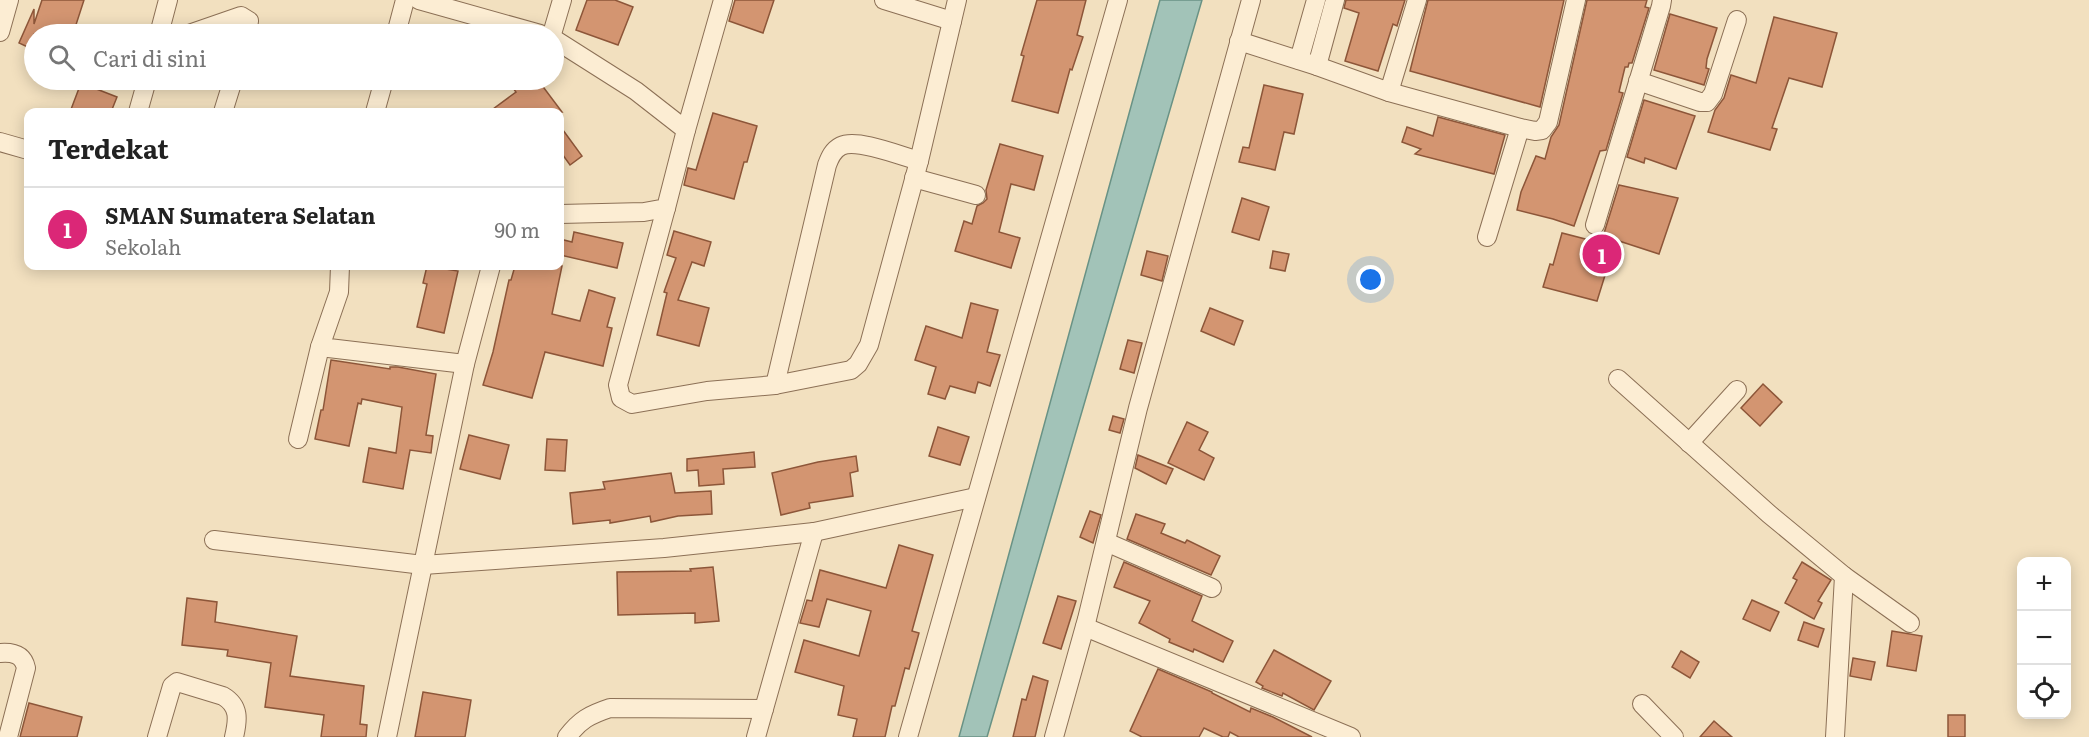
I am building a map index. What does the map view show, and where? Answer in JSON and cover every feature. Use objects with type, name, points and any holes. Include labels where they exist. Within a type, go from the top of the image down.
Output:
[{"type":"street","points":[[0,32],[9,0]]},
{"type":"street","points":[[162,24],[168,0]]},
{"type":"street","points":[[399,24],[405,0]]},
{"type":"street","points":[[419,0],[504,24]]},
{"type":"street","points":[[555,24],[562,0]]},
{"type":"street","points":[[723,0],[618,386],[621,398],[632,404],[707,391],[775,385],[851,370],[864,354],[869,345],[917,170],[957,0]]},
{"type":"street","points":[[884,0],[952,21]]},
{"type":"street","points":[[908,737],[1118,0]]},
{"type":"street","points":[[1054,737],[1085,627],[1138,408],[1251,0]]},
{"type":"street","points":[[1299,60],[1316,0]]},
{"type":"street","points":[[1317,66],[1335,0]]},
{"type":"street","points":[[1389,92],[1417,0]]},
{"type":"street","points":[[1239,41],[1389,92],[1520,128],[1539,131],[1544,129],[1548,122],[1576,0]]},
{"type":"street","points":[[1595,225],[1662,0]]},
{"type":"street","points":[[218,24],[242,16],[249,21],[249,24]]},
{"type":"street","points":[[1638,81],[1700,102],[1707,102],[1713,94],[1737,20]]},
{"type":"street","points":[[564,45],[636,91],[686,130]]},
{"type":"street","points":[[139,108],[144,90]]},
{"type":"street","points":[[224,108],[230,90]]},
{"type":"street","points":[[376,108],[381,90]]},
{"type":"street","points":[[1487,237],[1520,128]]},
{"type":"street","points":[[0,141],[24,149]]},
{"type":"street","points":[[775,385],[831,154],[839,147],[856,143],[976,195]]},
{"type":"street","points":[[564,214],[644,212],[666,208]]},
{"type":"street","points":[[298,439],[320,347],[339,292],[340,270]]},
{"type":"street","points":[[387,737],[465,364],[490,270]]},
{"type":"street","points":[[320,347],[465,364]]},
{"type":"street","points":[[1618,379],[1768,514],[1844,576],[1910,623]]},
{"type":"street","points":[[1689,442],[1737,390]]},
{"type":"street","points":[[214,540],[423,565],[664,548],[814,532],[976,497]]},
{"type":"street","points":[[756,737],[814,532]]},
{"type":"street","points":[[1106,542],[1212,588]]},
{"type":"street","points":[[1835,737],[1844,576]]},
{"type":"street","points":[[1085,627],[1351,737]]},
{"type":"street","points":[[0,653],[13,652],[20,656],[26,668],[8,737]]},
{"type":"street","points":[[157,737],[172,686],[177,682],[230,700],[237,709],[238,719],[234,737]]},
{"type":"street","points":[[1642,704],[1674,737]]},
{"type":"street","points":[[567,737],[579,722],[594,713],[610,708],[764,709]]},
{"type":"water","points":[[1160,0],[1202,0],[987,737],[959,737]]},
{"type":"building","points":[[42,0],[84,0],[76,24],[34,24]]},
{"type":"building","points":[[587,0],[615,0],[633,7],[618,45],[576,30]]},
{"type":"building","points":[[735,0],[774,0],[763,33],[729,21]]},
{"type":"building","points":[[1037,0],[1086,0],[1077,35],[1083,37],[1072,70],[1070,69],[1058,113],[1012,101],[1024,56],[1021,55]]},
{"type":"building","points":[[1346,0],[1405,0],[1397,26],[1393,24],[1378,71],[1345,61],[1359,13],[1344,8]]},
{"type":"building","points":[[1428,0],[1564,0],[1540,107],[1410,71]]},
{"type":"building","points":[[1587,0],[1647,0],[1645,7],[1649,8],[1632,63],[1625,67],[1619,92],[1623,93],[1606,150],[1600,151],[1574,226],[1517,210],[1521,192],[1536,156],[1545,159],[1551,137],[1559,125]]},
{"type":"building","points":[[34,9],[34,24],[27,24]]},
{"type":"building","points":[[1670,14],[1717,28],[1707,59],[1706,68],[1709,69],[1704,85],[1654,70]]},
{"type":"building","points":[[1774,17],[1837,33],[1822,87],[1789,78],[1772,128],[1777,129],[1770,150],[1708,132],[1715,110],[1724,98],[1731,75],[1756,83]]},
{"type":"building","points":[[24,32],[24,45],[19,43]]},
{"type":"building","points":[[1264,85],[1303,94],[1294,134],[1284,132],[1275,170],[1239,162],[1243,147],[1249,148]]},
{"type":"building","points":[[78,90],[99,90],[117,97],[113,108],[72,108]]},
{"type":"building","points":[[514,90],[546,90],[559,108],[494,108],[516,92]]},
{"type":"building","points":[[1644,100],[1695,116],[1676,169],[1645,158],[1644,163],[1627,157]]},
{"type":"building","points":[[713,113],[757,126],[734,199],[684,185],[688,168],[696,170]]},
{"type":"building","points":[[1438,117],[1505,135],[1494,174],[1415,154],[1421,149],[1402,142],[1407,127],[1433,136]]},
{"type":"building","points":[[564,131],[582,156],[570,165],[564,157]]},
{"type":"building","points":[[1000,144],[1043,156],[1034,190],[1011,184],[999,232],[1020,238],[1011,268],[955,251],[964,221],[972,224],[977,206],[987,199],[986,190]]},
{"type":"building","points":[[1619,185],[1678,198],[1659,254],[1616,240],[1597,301],[1543,287],[1550,264],[1553,265],[1562,233],[1601,243]]},
{"type":"building","points":[[1242,198],[1269,207],[1259,240],[1232,232]]},
{"type":"building","points":[[674,231],[711,242],[704,266],[692,262],[678,300],[709,308],[699,346],[657,335],[667,293],[664,292],[676,258],[667,255]]},
{"type":"building","points":[[574,232],[623,243],[617,268],[564,256],[564,240],[572,242]]},
{"type":"building","points":[[1147,251],[1168,256],[1162,281],[1141,275]]},
{"type":"building","points":[[1273,251],[1289,254],[1285,271],[1270,268]]},
{"type":"building","points":[[426,270],[458,271],[444,333],[417,327],[427,284],[423,283]]},
{"type":"building","points":[[514,270],[561,270],[552,314],[580,321],[589,290],[615,298],[607,327],[612,328],[603,366],[545,352],[532,398],[483,385],[509,280]]},
{"type":"building","points":[[971,303],[998,310],[987,352],[1000,355],[990,386],[978,382],[975,393],[950,386],[945,399],[928,394],[936,367],[915,360],[926,326],[962,338]]},
{"type":"building","points":[[1210,308],[1243,321],[1234,345],[1201,331]]},
{"type":"building","points":[[1128,340],[1142,343],[1134,373],[1120,369]]},
{"type":"building","points":[[331,360],[390,369],[390,367],[398,367],[436,374],[426,435],[433,436],[431,453],[410,450],[403,489],[363,482],[369,448],[396,453],[402,407],[362,399],[361,404],[358,403],[349,446],[315,439],[321,410],[323,410]]},
{"type":"building","points":[[1763,384],[1782,402],[1760,426],[1741,408]]},
{"type":"building","points":[[1113,416],[1124,419],[1120,433],[1109,430]]},
{"type":"building","points":[[1187,422],[1208,432],[1199,450],[1214,458],[1204,480],[1168,463]]},
{"type":"building","points":[[938,427],[969,437],[960,465],[929,456]]},
{"type":"building","points":[[469,435],[509,445],[500,479],[460,469]]},
{"type":"building","points":[[547,439],[567,440],[565,471],[545,470]]},
{"type":"building","points":[[754,452],[755,467],[723,469],[724,484],[699,486],[698,470],[687,471],[687,459]]},
{"type":"building","points":[[1138,455],[1173,469],[1166,484],[1135,468]]},
{"type":"building","points":[[856,456],[858,471],[850,473],[853,496],[809,503],[810,508],[781,515],[772,473]]},
{"type":"building","points":[[671,473],[675,493],[711,491],[712,514],[678,516],[651,522],[650,516],[610,523],[610,520],[573,524],[570,493],[605,489],[603,482]]},
{"type":"building","points":[[1090,511],[1101,515],[1093,543],[1080,537]]},
{"type":"building","points":[[1136,514],[1165,524],[1161,533],[1185,543],[1187,540],[1220,556],[1211,575],[1127,539]]},
{"type":"building","points":[[899,545],[933,555],[912,631],[919,633],[909,669],[905,668],[895,706],[892,706],[885,737],[853,737],[857,719],[838,715],[844,686],[795,672],[804,640],[859,656],[871,611],[827,599],[819,627],[800,623],[807,600],[812,601],[820,570],[886,588]]},
{"type":"building","points":[[1124,562],[1202,596],[1192,621],[1233,641],[1223,662],[1194,649],[1193,652],[1169,642],[1170,639],[1139,623],[1150,601],[1114,587]]},
{"type":"building","points":[[1802,562],[1831,580],[1818,601],[1822,603],[1814,619],[1785,603],[1797,580],[1793,578]]},
{"type":"building","points":[[713,567],[719,621],[695,623],[695,613],[618,615],[617,572],[691,571],[690,569]]},
{"type":"building","points":[[1058,596],[1076,601],[1061,649],[1043,643]]},
{"type":"building","points":[[187,598],[217,602],[215,622],[297,636],[290,676],[364,686],[360,724],[367,725],[366,737],[321,737],[324,715],[265,707],[271,663],[227,656],[228,650],[182,645]]},
{"type":"building","points":[[1752,600],[1779,612],[1770,631],[1743,619]]},
{"type":"building","points":[[1804,622],[1824,629],[1818,647],[1798,640]]},
{"type":"building","points":[[1892,631],[1922,636],[1916,671],[1887,666]]},
{"type":"building","points":[[1274,650],[1331,681],[1314,710],[1283,693],[1282,696],[1262,688],[1263,686],[1256,682]]},
{"type":"building","points":[[1681,651],[1699,662],[1690,678],[1672,667]]},
{"type":"building","points":[[1853,658],[1875,662],[1871,680],[1850,676]]},
{"type":"building","points":[[1158,669],[1212,692],[1250,712],[1251,708],[1273,717],[1312,737],[1239,737],[1230,732],[1228,737],[1223,737],[1204,728],[1199,737],[1142,737],[1130,731]]},
{"type":"building","points":[[1033,676],[1048,681],[1035,737],[1013,737],[1022,699],[1026,700]]},
{"type":"building","points":[[423,692],[471,700],[465,737],[415,737]]},
{"type":"building","points":[[29,703],[82,717],[77,737],[20,737]]},
{"type":"building","points":[[1948,715],[1965,715],[1965,737],[1948,737]]},
{"type":"building","points":[[1714,721],[1732,737],[1700,737]]},
{"type":"place","name":"SMAN Sumatera Selatan","points":[[1602,254]]}]
